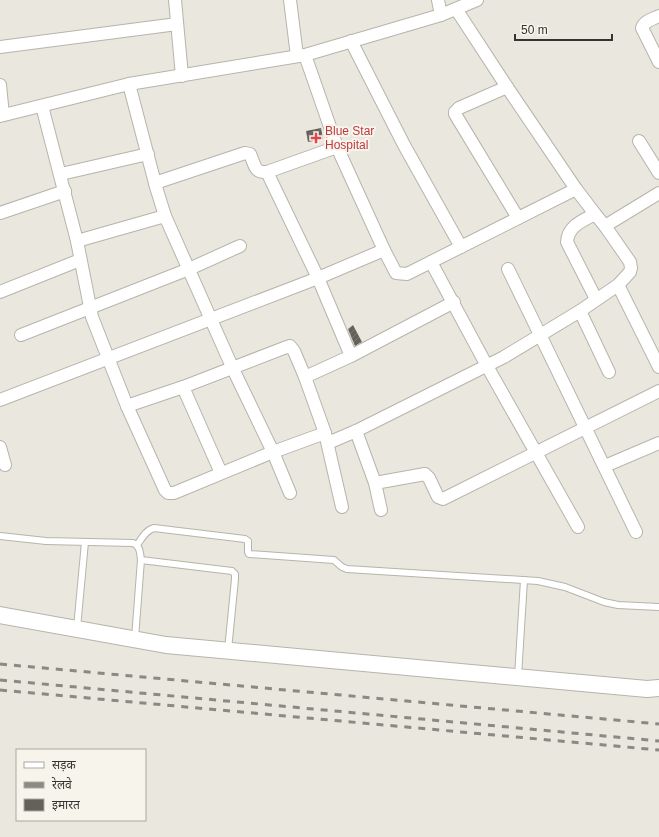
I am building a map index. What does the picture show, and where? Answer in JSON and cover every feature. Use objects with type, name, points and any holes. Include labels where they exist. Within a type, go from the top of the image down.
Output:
[{"type":"street","points":[[175,0],[182,76]]},
{"type":"street","points":[[290,0],[301,55],[337,147],[396,273],[407,274],[576,189]]},
{"type":"street","points":[[438,0],[440,14]]},
{"type":"street","points":[[0,85],[2,116],[129,84],[301,55],[456,9],[477,0]]},
{"type":"street","points":[[42,106],[61,174],[77,241],[92,317],[127,406],[162,486],[168,493],[174,493],[273,452],[356,431],[504,358],[580,311],[618,285],[630,272],[630,262],[605,226],[594,214],[576,189],[456,9]]},
{"type":"street","points":[[659,16],[647,22],[642,28],[659,62]]},
{"type":"street","points":[[0,47],[177,24]]},
{"type":"street","points":[[351,41],[404,145],[461,247]]},
{"type":"street","points":[[129,84],[165,216],[233,368],[273,452],[290,493]]},
{"type":"street","points":[[507,87],[459,108],[455,114],[518,218]]},
{"type":"street","points":[[639,141],[659,173]]},
{"type":"street","points":[[155,183],[245,153],[250,154],[258,171],[267,172],[337,147]]},
{"type":"street","points":[[61,174],[148,154]]},
{"type":"street","points":[[267,172],[318,278],[351,356]]},
{"type":"street","points":[[0,213],[65,191]]},
{"type":"street","points":[[605,226],[657,198]]},
{"type":"street","points":[[594,214],[577,224],[571,230],[567,242],[596,299]]},
{"type":"street","points":[[77,241],[165,216]]},
{"type":"street","points":[[21,335],[188,269],[240,246]]},
{"type":"street","points":[[0,400],[318,278],[384,250]]},
{"type":"street","points":[[0,292],[80,260]]},
{"type":"street","points":[[431,262],[454,302],[487,366],[578,527]]},
{"type":"street","points":[[508,269],[636,532]]},
{"type":"street","points":[[618,285],[659,367]]},
{"type":"street","points":[[305,377],[351,356],[454,302]]},
{"type":"street","points":[[580,311],[609,372]]},
{"type":"street","points":[[127,406],[183,387],[290,346],[294,351],[305,377],[327,438],[342,507]]},
{"type":"street","points":[[183,387],[221,473]]},
{"type":"street","points":[[375,483],[425,474],[429,478],[438,497],[443,499],[536,452],[586,429],[659,391]]},
{"type":"street","points":[[356,431],[375,483],[381,510]]},
{"type":"street","points":[[605,466],[659,443]]},
{"type":"street","points":[[0,447],[5,465]]},
{"type":"street","points":[[0,615],[135,640],[228,652],[647,689],[659,688]]},
{"type":"lane","points":[[137,545],[146,532],[154,528],[246,539],[248,541],[248,552],[250,554],[334,560],[342,567],[347,569],[538,581],[564,587],[604,602],[618,605],[659,607]]},
{"type":"lane","points":[[0,536],[46,541],[132,543],[137,545],[141,560],[135,640]]},
{"type":"lane","points":[[77,629],[85,542]]},
{"type":"lane","points":[[141,560],[232,571],[235,574],[228,652]]},
{"type":"lane","points":[[518,678],[524,580]]},
{"type":"building","points":[[321,128],[323,139],[308,142],[306,131]]},
{"type":"building","points":[[353,325],[362,342],[355,346],[348,329]]},
{"type":"railway","points":[[0,664],[659,724]]},
{"type":"railway","points":[[0,680],[659,741]]},
{"type":"railway","points":[[0,690],[659,750]]},
{"type":"place","name":"Blue Star Hospital","points":[[316,138]]}]
